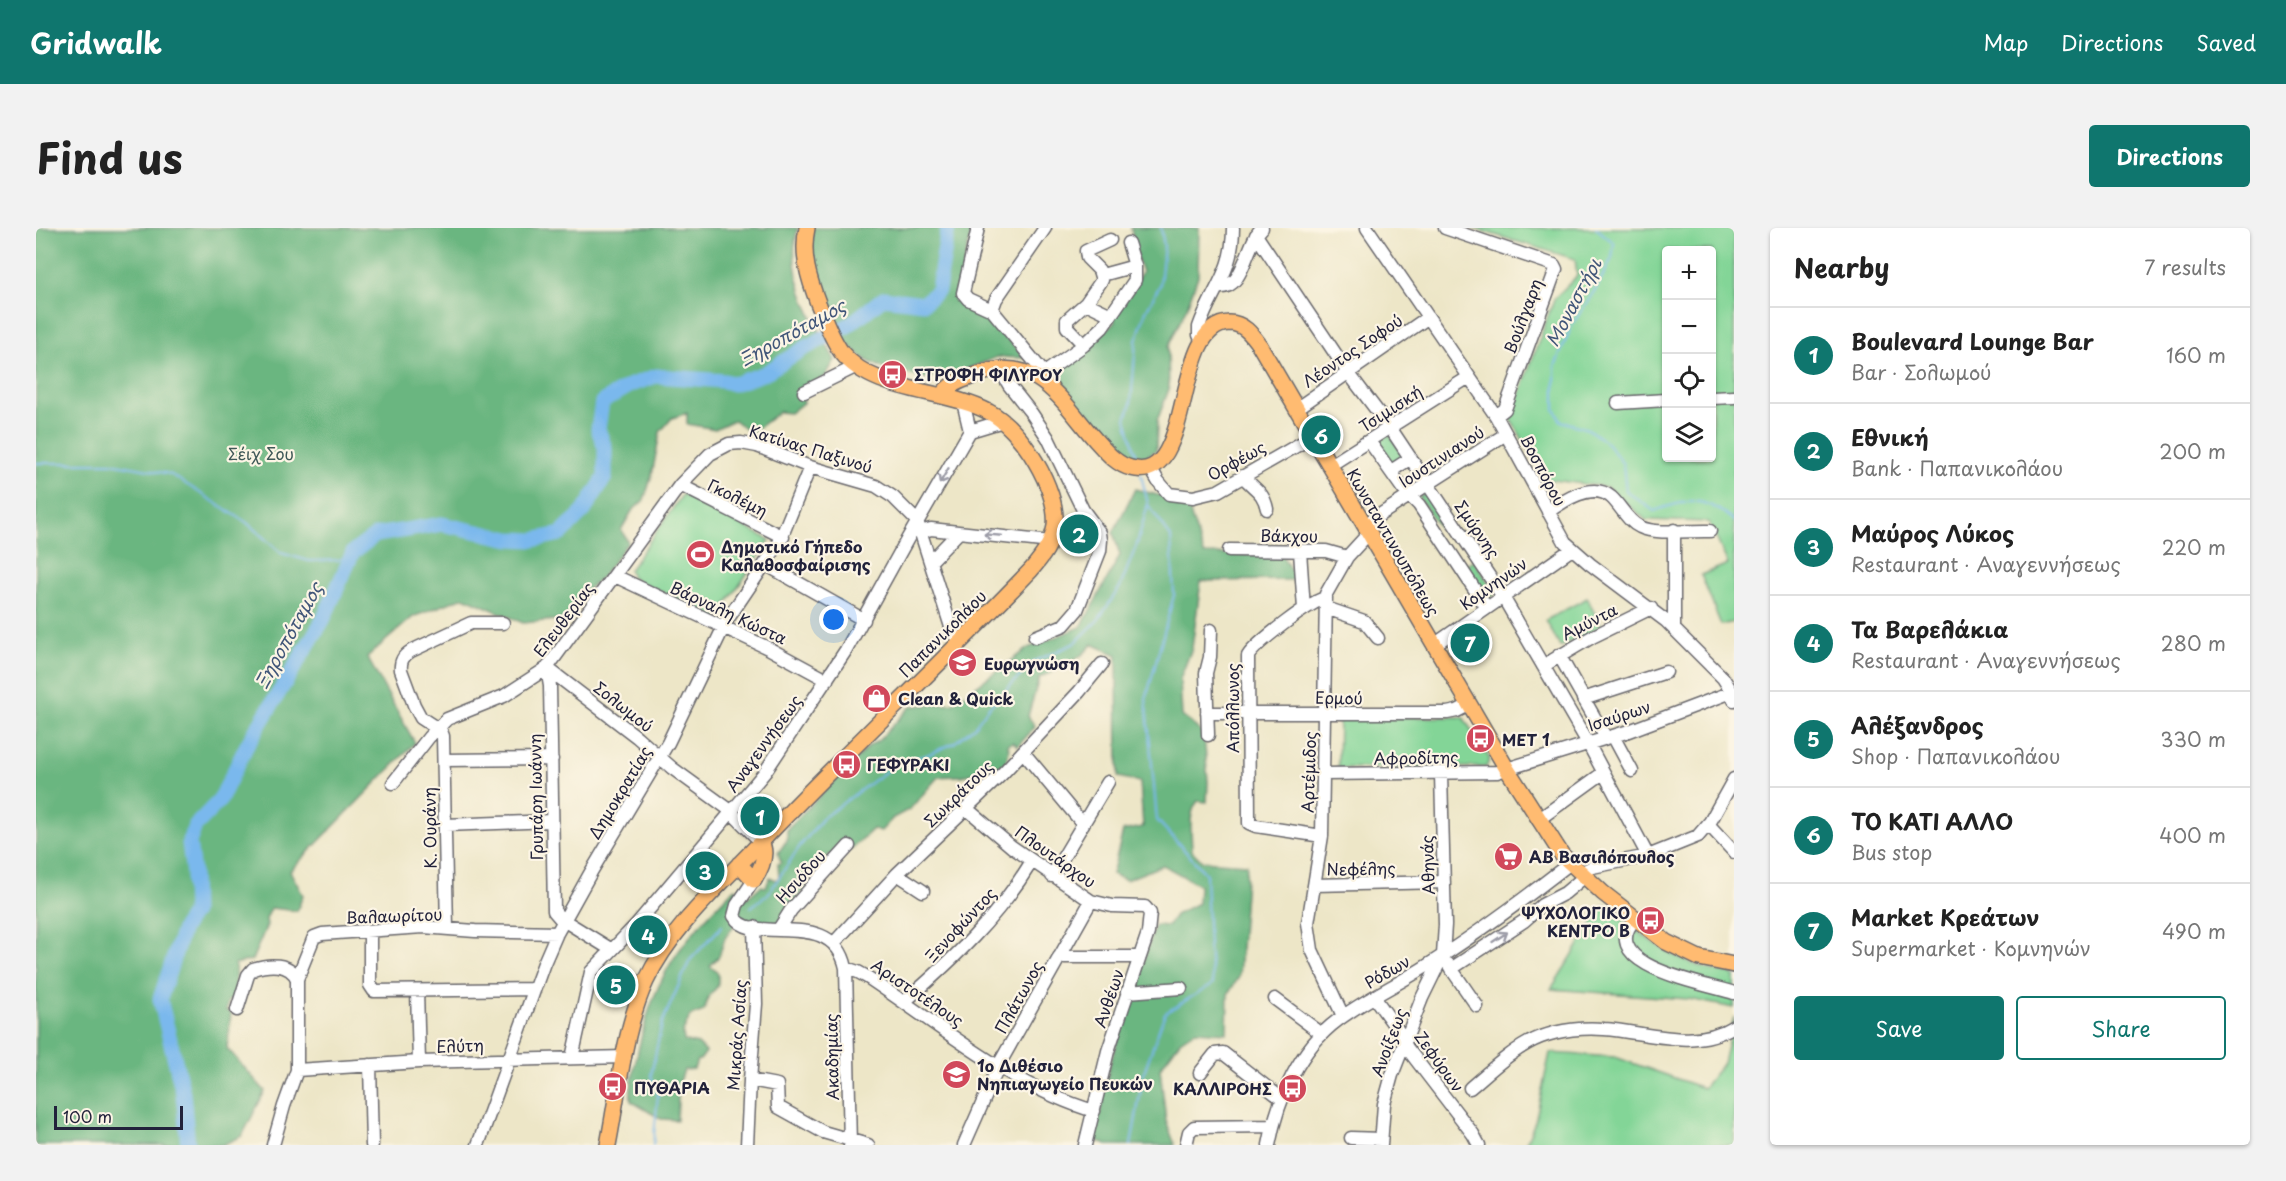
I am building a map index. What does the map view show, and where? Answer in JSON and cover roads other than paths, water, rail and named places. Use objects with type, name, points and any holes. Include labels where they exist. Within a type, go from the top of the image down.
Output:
[{"type":"main road","points":[[807,228],[805,263],[819,306],[837,345],[846,357],[857,366],[892,383],[963,402],[987,411],[1003,421],[1028,448],[1051,498],[1055,521],[1051,542]]},
{"type":"main road","name":"Κωνσταντινουπόλεως","points":[[1202,342],[1208,332],[1218,325],[1231,323],[1243,327],[1257,342],[1507,769],[1538,820],[1578,871],[1657,936],[1684,952],[1706,960],[1734,965]]},
{"type":"main road","points":[[942,396],[945,389],[957,383],[999,368],[1013,368],[1041,375],[1105,451],[1122,464],[1143,468],[1162,458],[1169,447],[1202,342]]},
{"type":"main road","name":"Παπανικολάου","points":[[608,1145],[638,1003],[651,972],[682,927],[820,780],[1031,570],[1051,542]]},
{"type":"main road","points":[[764,851],[762,865],[754,880],[750,853],[764,851]]},
{"type":"street","points":[[978,228],[963,293],[975,303],[992,310],[1041,375],[1084,345],[1102,328],[1111,315],[1134,280],[1135,266],[1128,243]]},
{"type":"street","points":[[992,310],[996,299],[1045,228]]},
{"type":"street","points":[[1202,342],[1199,327],[1229,261],[1233,228]]},
{"type":"street","name":"Βοσπόρου","points":[[1368,228],[1496,416],[1558,533],[1572,549],[1651,608],[1674,629],[1723,678],[1733,696]]},
{"type":"street","name":"Βούλγαρη","points":[[1445,228],[1554,266],[1556,269],[1505,409],[1496,416]]},
{"type":"street","points":[[1219,287],[1229,287],[1236,281],[1259,232]]},
{"type":"street","name":"Σμύρνης","points":[[1259,232],[1347,371],[1411,458],[1503,597],[1588,743],[1648,856]]},
{"type":"street","points":[[1084,345],[1067,327],[1066,322],[1086,303],[1102,280],[1101,275],[1087,258],[1086,251],[1094,245],[1110,240]]},
{"type":"street","points":[[1101,275],[1135,266]]},
{"type":"street","points":[[1086,303],[1111,315]]},
{"type":"street","name":"Λέοντος Σοφού","points":[[1296,409],[1347,371],[1428,318]]},
{"type":"street","points":[[804,392],[857,366]]},
{"type":"street","points":[[999,368],[1008,386],[1032,414],[1047,438],[1083,510],[1098,529],[1101,540],[1095,565],[1073,615],[1064,625],[1035,637]]},
{"type":"street","name":"Τσιμισκή","points":[[1329,466],[1469,377]]},
{"type":"street","points":[[1716,398],[1734,397]]},
{"type":"street","points":[[1618,403],[1662,400]]},
{"type":"street","points":[[963,402],[970,431],[1003,421]]},
{"type":"street","name":"Αναγεννήσεως","points":[[572,1058],[590,976],[765,772],[864,620],[919,527],[970,431]]},
{"type":"street","name":"Ιουστινιανού","points":[[1366,529],[1410,496],[1506,434]]},
{"type":"street","name":"Ορφέως","points":[[1143,468],[1165,490],[1178,496],[1197,497],[1211,493],[1312,437]]},
{"type":"street","points":[[1369,441],[1410,496],[1419,504],[1487,608]]},
{"type":"street","name":"Κατίνας Παξινού","points":[[733,443],[757,446],[810,467],[881,489],[919,527],[932,561],[952,630],[960,641]]},
{"type":"street","name":"Ελευθερίας","points":[[393,783],[436,728],[451,717],[487,704],[525,684],[547,668],[680,486],[710,454],[724,445],[733,443]]},
{"type":"street","points":[[1391,471],[1411,458]]},
{"type":"street","name":"Δημοκρατίας","points":[[478,1145],[534,989],[557,933],[601,854],[660,758],[723,627],[783,537],[810,467]]},
{"type":"street","points":[[1243,476],[1263,495],[1267,509]]},
{"type":"street","name":"Γκολέμη","points":[[680,486],[783,537]]},
{"type":"street","points":[[1548,512],[1575,495],[1601,492],[1611,497],[1633,523],[1640,527],[1651,530],[1710,531]]},
{"type":"street","points":[[1438,533],[1454,522]]},
{"type":"street","points":[[919,527],[1051,542]]},
{"type":"street","name":"Αρτέμιδος","points":[[1343,1016],[1310,944],[1308,923],[1322,836],[1326,714],[1326,603],[1328,591],[1366,529]]},
{"type":"street","points":[[1674,530],[1674,629]]},
{"type":"street","points":[[932,561],[959,532]]},
{"type":"street","name":"Κομνηνών","points":[[1434,645],[1572,549]]},
{"type":"street","name":"Βάκχου","points":[[1229,550],[1335,552],[1347,557]]},
{"type":"street","points":[[1300,551],[1304,609]]},
{"type":"street","points":[[1459,565],[1475,554]]},
{"type":"street","points":[[765,564],[864,620]]},
{"type":"street","name":"Βάρναλη Κώστα","points":[[615,576],[780,654],[827,680]]},
{"type":"street","name":"Απόλλωνος","points":[[1322,836],[1249,823],[1249,654],[1316,600],[1326,603]]},
{"type":"street","points":[[1326,603],[1364,621],[1378,638]]},
{"type":"street","name":"Αμύντα","points":[[1543,666],[1651,608]]},
{"type":"street","points":[[436,728],[424,721],[415,708],[401,670],[402,659],[416,648],[471,623],[503,623]]},
{"type":"street","points":[[1208,735],[1206,673],[1211,630]]},
{"type":"street","points":[[1559,656],[1583,699],[1632,771]]},
{"type":"street","name":"Σωκράτους","points":[[834,943],[897,874],[1023,752],[1079,693],[1102,664]]},
{"type":"street","name":"Σολωμού","points":[[547,668],[732,812],[750,853]]},
{"type":"street","name":"Γρυπάρη Ιωάννη","points":[[547,668],[550,686],[554,907],[558,916],[564,921]]},
{"type":"street","points":[[1583,699],[1666,672]]},
{"type":"street","points":[[525,684],[535,687],[569,684]]},
{"type":"street","name":"Ισαύρων","points":[[1507,769],[1733,696]]},
{"type":"street","name":"Ερμού","points":[[1207,713],[1450,713],[1469,705]]},
{"type":"street","name":"Κ. Ουράνη","points":[[436,728],[443,734],[447,929]]},
{"type":"street","points":[[1023,752],[1083,824]]},
{"type":"street","points":[[444,760],[552,759]]},
{"type":"street","name":"Αφροδίτης","points":[[1324,774],[1441,774],[1507,769]]},
{"type":"street","points":[[1538,820],[1603,773]]},
{"type":"street","name":"Αθηνάς","points":[[1441,774],[1444,882],[1443,955]]},
{"type":"street","points":[[1451,969],[1524,921],[1542,905],[1565,893],[1578,871],[1648,856],[1694,837],[1708,824],[1734,779]]},
{"type":"street","points":[[1052,876],[1108,782]]},
{"type":"street","name":"Πλουτάρχου","points":[[966,808],[1052,876],[1091,901],[1112,906],[1147,908],[1151,917],[1148,933]]},
{"type":"street","points":[[445,825],[552,821]]},
{"type":"street","points":[[1708,824],[1734,852]]},
{"type":"street","name":"Ησιόδου","points":[[779,929],[791,910],[849,846]]},
{"type":"street","name":"Ξενοφώντος","points":[[904,1002],[982,930],[1012,892],[1032,861]]},
{"type":"street","name":"Ρόδων","points":[[1269,1145],[1281,1099],[1302,1060],[1322,1034],[1343,1016],[1578,871]]},
{"type":"street","points":[[897,874],[923,891]]},
{"type":"street","points":[[754,880],[737,905],[734,915],[740,922],[754,927],[815,934],[834,943]]},
{"type":"street","name":"Νεφέλης","points":[[1314,885],[1444,882]]},
{"type":"street","name":"Πλάτωνος","points":[[964,1145],[998,1068],[1091,901]]},
{"type":"street","points":[[1635,919],[1628,927],[1625,936],[1629,950],[1636,958],[1665,973],[1734,993]]},
{"type":"street","points":[[564,921],[612,950]]},
{"type":"street","name":"Μικράς Ασίας","points":[[747,1145],[757,998],[754,927]]},
{"type":"street","name":"Βαλαωρίτου","points":[[297,979],[309,946],[317,935],[416,928],[557,933]]},
{"type":"street","points":[[370,932],[372,989],[377,992],[534,989]]},
{"type":"street","name":"Ανθέων","points":[[1085,1145],[1108,1051],[1148,933]]},
{"type":"street","name":"Αριστοτέλους","points":[[834,943],[841,952],[846,968],[858,972],[904,1002],[998,1068],[1054,1096],[1094,1111]]},
{"type":"street","points":[[1443,955],[1477,1006]]},
{"type":"street","name":"Ανοίξεως","points":[[1381,1142],[1383,1104],[1392,1075],[1422,998],[1443,955]]},
{"type":"street","points":[[1059,957],[1140,957]]},
{"type":"street","points":[[237,1010],[248,975],[253,969],[287,967],[293,970],[297,979],[297,1070],[273,1145]]},
{"type":"street","name":"Ακαδημίας","points":[[846,968],[849,1142]]},
{"type":"street","points":[[1127,992],[1180,988]]},
{"type":"street","points":[[417,991],[419,1062]]},
{"type":"street","name":"Ζεφύρων","points":[[1374,997],[1405,1044],[1479,1145]]},
{"type":"street","points":[[1275,999],[1322,1034]]},
{"type":"street","points":[[1470,1088],[1523,1047],[1552,1034],[1582,1029],[1602,1029],[1699,1039],[1719,1034],[1734,1026]]},
{"type":"street","points":[[1200,1073],[1215,1054],[1223,1053],[1281,1099]]},
{"type":"street","name":"Ελύτη","points":[[297,1070],[419,1062],[625,1057]]},
{"type":"street","points":[[370,1065],[372,1145]]},
{"type":"street","points":[[750,1080],[777,1085],[778,1107],[824,1132],[849,1142],[868,1145]]},
{"type":"street","points":[[1186,1145],[1190,1130],[1198,1127],[1273,1126]]},
{"type":"street","points":[[1351,1138],[1381,1142]]},
{"type":"waterway","name":"Ξηροπόταμος","points":[[188,1145],[183,1093],[160,999],[183,929],[194,912],[189,842],[195,826],[220,800],[247,745],[323,620],[353,552],[376,535],[442,524],[510,539],[533,540],[561,534],[584,511],[605,477],[605,448],[598,429],[602,402],[631,385],[656,376],[724,381],[734,384],[765,373],[803,349],[849,325],[883,298],[924,303],[938,290],[948,228]]},
{"type":"waterway","points":[[1138,461],[1126,419],[1131,403],[1136,341],[1146,311],[1160,285],[1164,246],[1161,228]]},
{"type":"waterway","name":"Μοναστήρι","points":[[1596,228],[1614,243],[1612,258],[1597,287],[1572,325],[1555,366],[1555,409],[1561,421],[1588,429],[1608,444],[1623,464],[1626,491],[1654,511],[1687,502],[1705,503],[1734,521]]},
{"type":"waterway","points":[[36,463],[111,463],[170,474],[246,522],[281,553],[309,561],[339,560],[353,552]]},
{"type":"waterway","points":[[751,907],[768,894],[800,846],[824,817],[899,762],[927,755],[954,743],[975,726],[988,708],[1035,661],[1075,643],[1098,620],[1120,587],[1137,544],[1148,504],[1141,475]]},
{"type":"waterway","points":[[1131,1145],[1144,1072],[1165,1013],[1213,984],[1206,874],[1157,820],[1146,699],[1174,595],[1171,537],[1148,505]]},
{"type":"waterway","points":[[653,1145],[658,1095],[651,1075],[662,1023],[690,960],[722,926]]},
{"type":"place","name":"ΣΤΡΟΦΗ ΦΙΛΥΡΟΥ","points":[[893,374]]},
{"type":"place","name":"ΤΟ ΚΑΤΙ ΑΛΛΟ","points":[[1321,435]]},
{"type":"place","name":"Εθνική","points":[[1079,534]]},
{"type":"place","name":"Δημοτικό Γήπεδο Καλαθοσφαίρισης","points":[[700,555]]},
{"type":"place","name":"Market Κρεάτων","points":[[1470,643]]},
{"type":"place","name":"Ευρωγνώση","points":[[963,663]]},
{"type":"place","name":"Clean & Quick","points":[[877,698]]},
{"type":"place","name":"ΜΕΤ 1","points":[[1481,739]]},
{"type":"place","name":"ΓΕΦΥΡΑΚΙ","points":[[846,764]]},
{"type":"place","name":"Boulevard Lounge Bar","points":[[760,816]]},
{"type":"place","name":"ΑΒ Βασιλόπουλος","points":[[1508,856]]},
{"type":"place","name":"Μαύρος Λύκος","points":[[705,871]]},
{"type":"place","name":"ΨΥΧΟΛΟΓΙΚΟ ΚΕΝΤΡΟ B","points":[[1651,921]]},
{"type":"place","name":"Τα Βαρελάκια","points":[[648,935]]},
{"type":"place","name":"Αλέξανδρος","points":[[616,985]]},
{"type":"place","name":"1ο Διθέσιο Νηπιαγωγείο Πευκών","points":[[956,1074]]},
{"type":"place","name":"ΠΥΘΑΡΙΑ","points":[[613,1087]]},
{"type":"place","name":"ΚΑΛΛΙΡΟΗΣ","points":[[1293,1088]]},
{"type":"park label","name":"Σέιχ Σου","points":[[261,453]]}]
